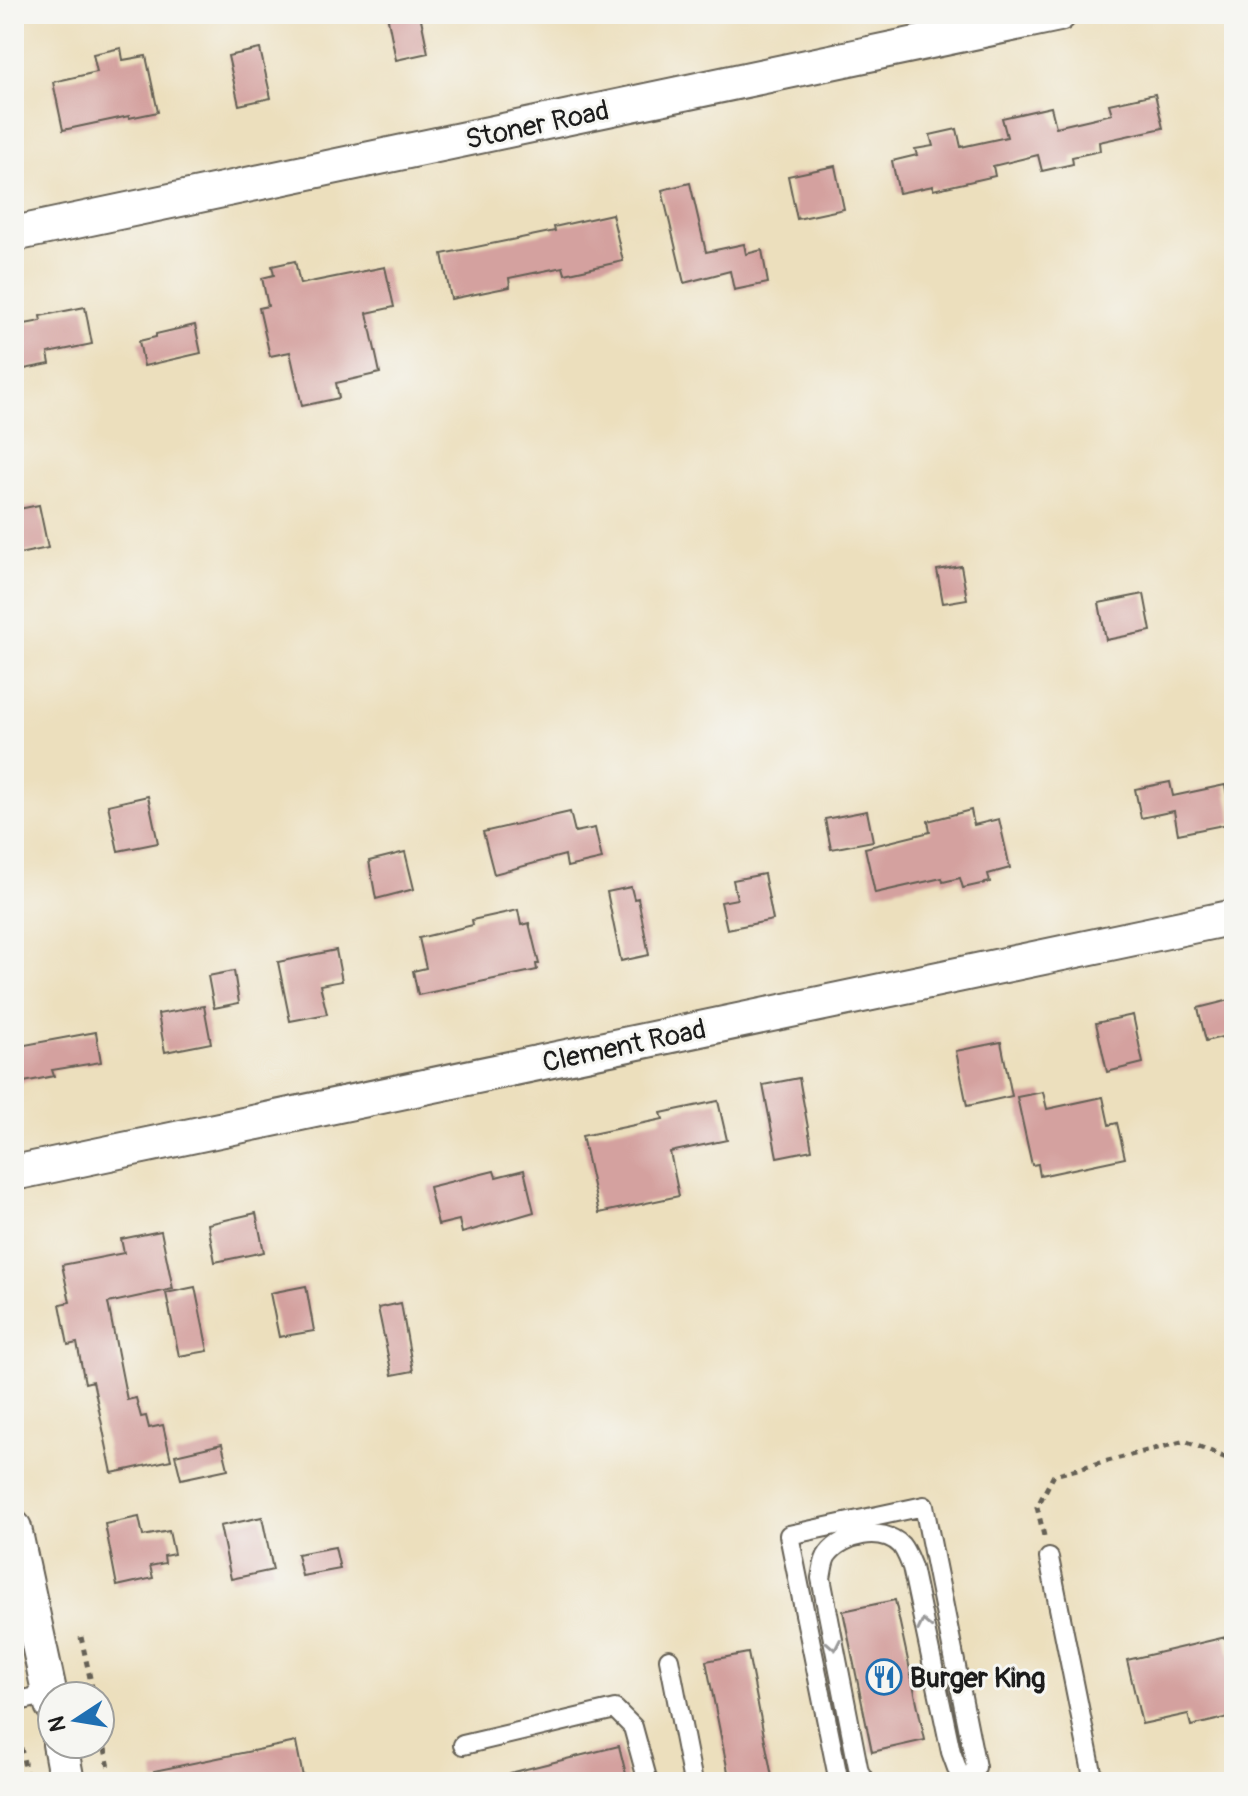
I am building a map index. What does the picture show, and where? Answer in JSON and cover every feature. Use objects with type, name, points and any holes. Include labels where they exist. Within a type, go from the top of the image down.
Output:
[{"type":"street","name":"Stoner Road","points":[[14,234],[1059,14]]},
{"type":"street","name":"Clement Road","points":[[14,1173],[1234,917]]},
{"type":"street","points":[[14,1528],[47,1680]]},
{"type":"street","points":[[63,1760],[67,1782]]},
{"type":"lane","points":[[839,1782],[789,1535],[924,1506],[976,1767],[968,1782]]},
{"type":"lane","points":[[866,1782],[859,1772],[821,1578],[825,1557],[840,1542],[872,1533],[889,1536],[903,1547],[912,1567],[951,1752],[962,1782]]},
{"type":"lane","points":[[1049,1558],[1094,1782]]},
{"type":"lane","points":[[669,1659],[693,1782]]},
{"type":"lane","points":[[14,1702],[36,1701]]},
{"type":"lane","points":[[463,1745],[615,1709],[633,1727],[648,1782]]},
{"type":"path","points":[[1049,1558],[1037,1507],[1054,1475],[1185,1441],[1234,1461]]},
{"type":"path","points":[[81,1637],[90,1680]]},
{"type":"path","points":[[14,1713],[28,1782]]},
{"type":"path","points":[[107,1760],[112,1782]]},
{"type":"building","points":[[387,14],[420,14],[428,53],[396,60]]},
{"type":"building","points":[[121,48],[123,60],[146,56],[158,112],[63,130],[53,82],[97,72],[93,54]]},
{"type":"building","points":[[260,49],[271,98],[239,105],[228,56]]},
{"type":"building","points":[[1155,94],[1163,128],[1099,142],[1100,151],[1072,157],[1073,164],[1042,171],[1038,155],[993,166],[995,176],[933,190],[933,186],[899,193],[892,161],[917,155],[915,149],[933,146],[930,135],[957,129],[961,147],[1007,137],[1002,118],[1051,107],[1056,127],[1112,114],[1109,104]]},
{"type":"building","points":[[835,166],[844,209],[797,219],[788,176]]},
{"type":"building","points":[[690,183],[706,252],[744,244],[746,254],[762,250],[768,283],[734,290],[730,271],[684,283],[662,190]]},
{"type":"building","points":[[612,214],[623,261],[565,274],[563,267],[509,278],[510,287],[451,299],[442,254],[555,231],[554,227]]},
{"type":"building","points":[[295,261],[300,284],[385,267],[394,307],[367,313],[380,373],[336,383],[339,398],[302,406],[290,352],[270,356],[259,308],[268,306],[262,278],[274,275],[272,266]]},
{"type":"building","points":[[85,307],[92,344],[48,353],[50,364],[14,371],[14,326],[41,321],[40,316]]},
{"type":"building","points":[[195,325],[201,353],[144,366],[139,341]]},
{"type":"building","points":[[39,505],[48,548],[14,555],[14,510]]},
{"type":"building","points":[[961,566],[967,599],[943,603],[937,570]]},
{"type":"building","points":[[1144,594],[1151,631],[1106,640],[1099,603]]},
{"type":"building","points":[[1170,782],[1173,796],[1225,785],[1233,823],[1178,834],[1174,811],[1141,818],[1135,789]]},
{"type":"building","points":[[148,796],[158,843],[118,851],[108,805]]},
{"type":"building","points":[[971,810],[974,825],[999,819],[1010,868],[988,874],[990,882],[963,888],[960,878],[943,882],[942,878],[875,893],[865,848],[930,832],[928,821]]},
{"type":"building","points":[[867,811],[873,841],[831,849],[825,819]]},
{"type":"building","points":[[570,812],[575,832],[595,828],[602,859],[567,867],[565,855],[494,874],[483,832]]},
{"type":"building","points":[[405,852],[414,889],[376,899],[369,861]]},
{"type":"building","points":[[764,874],[773,920],[727,929],[721,902],[737,899],[733,880]]},
{"type":"building","points":[[631,887],[634,899],[638,898],[649,955],[621,961],[607,892]]},
{"type":"building","points":[[518,910],[521,925],[529,923],[539,964],[536,964],[537,970],[418,995],[413,971],[426,968],[419,938],[473,925],[472,920]]},
{"type":"building","points":[[336,950],[342,981],[320,985],[327,1014],[290,1021],[278,962]]},
{"type":"building","points":[[234,971],[239,1003],[214,1008],[208,976]]},
{"type":"building","points":[[1234,999],[1234,1034],[1206,1041],[1198,1008]]},
{"type":"building","points":[[204,1006],[211,1043],[165,1052],[158,1014]]},
{"type":"building","points":[[1133,1015],[1143,1063],[1107,1072],[1096,1023]]},
{"type":"building","points":[[96,1032],[101,1062],[52,1070],[54,1076],[14,1084],[14,1047]]},
{"type":"building","points":[[1001,1042],[1012,1096],[967,1106],[956,1051]]},
{"type":"building","points":[[799,1078],[812,1150],[777,1157],[763,1085]]},
{"type":"building","points":[[1043,1092],[1047,1109],[1103,1097],[1109,1125],[1117,1123],[1125,1158],[1040,1176],[1038,1164],[1032,1165],[1017,1097]]},
{"type":"building","points":[[718,1101],[727,1140],[670,1152],[679,1196],[599,1213],[582,1136],[663,1119],[661,1113]]},
{"type":"building","points":[[524,1170],[534,1212],[462,1233],[459,1220],[438,1225],[429,1187],[494,1171],[496,1177]]},
{"type":"building","points":[[256,1213],[264,1252],[215,1262],[208,1224]]},
{"type":"building","points":[[161,1231],[173,1289],[108,1303],[127,1400],[136,1398],[141,1417],[146,1416],[149,1428],[163,1425],[171,1460],[112,1473],[93,1381],[85,1383],[77,1343],[68,1345],[60,1304],[70,1302],[62,1265],[124,1253],[121,1239]]},
{"type":"building","points":[[306,1286],[314,1331],[279,1337],[270,1293]]},
{"type":"building","points":[[195,1287],[208,1351],[179,1356],[166,1293]]},
{"type":"building","points":[[401,1303],[413,1371],[392,1375],[378,1308]]},
{"type":"building","points":[[222,1444],[228,1469],[181,1479],[175,1455]]},
{"type":"building","points":[[139,1517],[143,1536],[169,1531],[174,1554],[164,1556],[165,1563],[150,1566],[153,1578],[117,1586],[105,1524]]},
{"type":"building","points":[[262,1517],[273,1570],[231,1579],[220,1526]]},
{"type":"building","points":[[335,1547],[340,1569],[302,1576],[297,1554]]},
{"type":"building","name":"Burger King","points":[[895,1600],[925,1740],[872,1752],[843,1611]]},
{"type":"building","points":[[1226,1637],[1234,1673],[1234,1716],[1191,1726],[1188,1714],[1142,1724],[1127,1660]]},
{"type":"building","points":[[748,1653],[773,1782],[730,1782],[706,1661]]},
{"type":"building","points":[[296,1742],[304,1782],[155,1782],[154,1771]]},
{"type":"building","points":[[619,1746],[628,1782],[512,1782],[510,1773]]},
{"type":"place","name":"Burger King","points":[[884,1677]]}]
